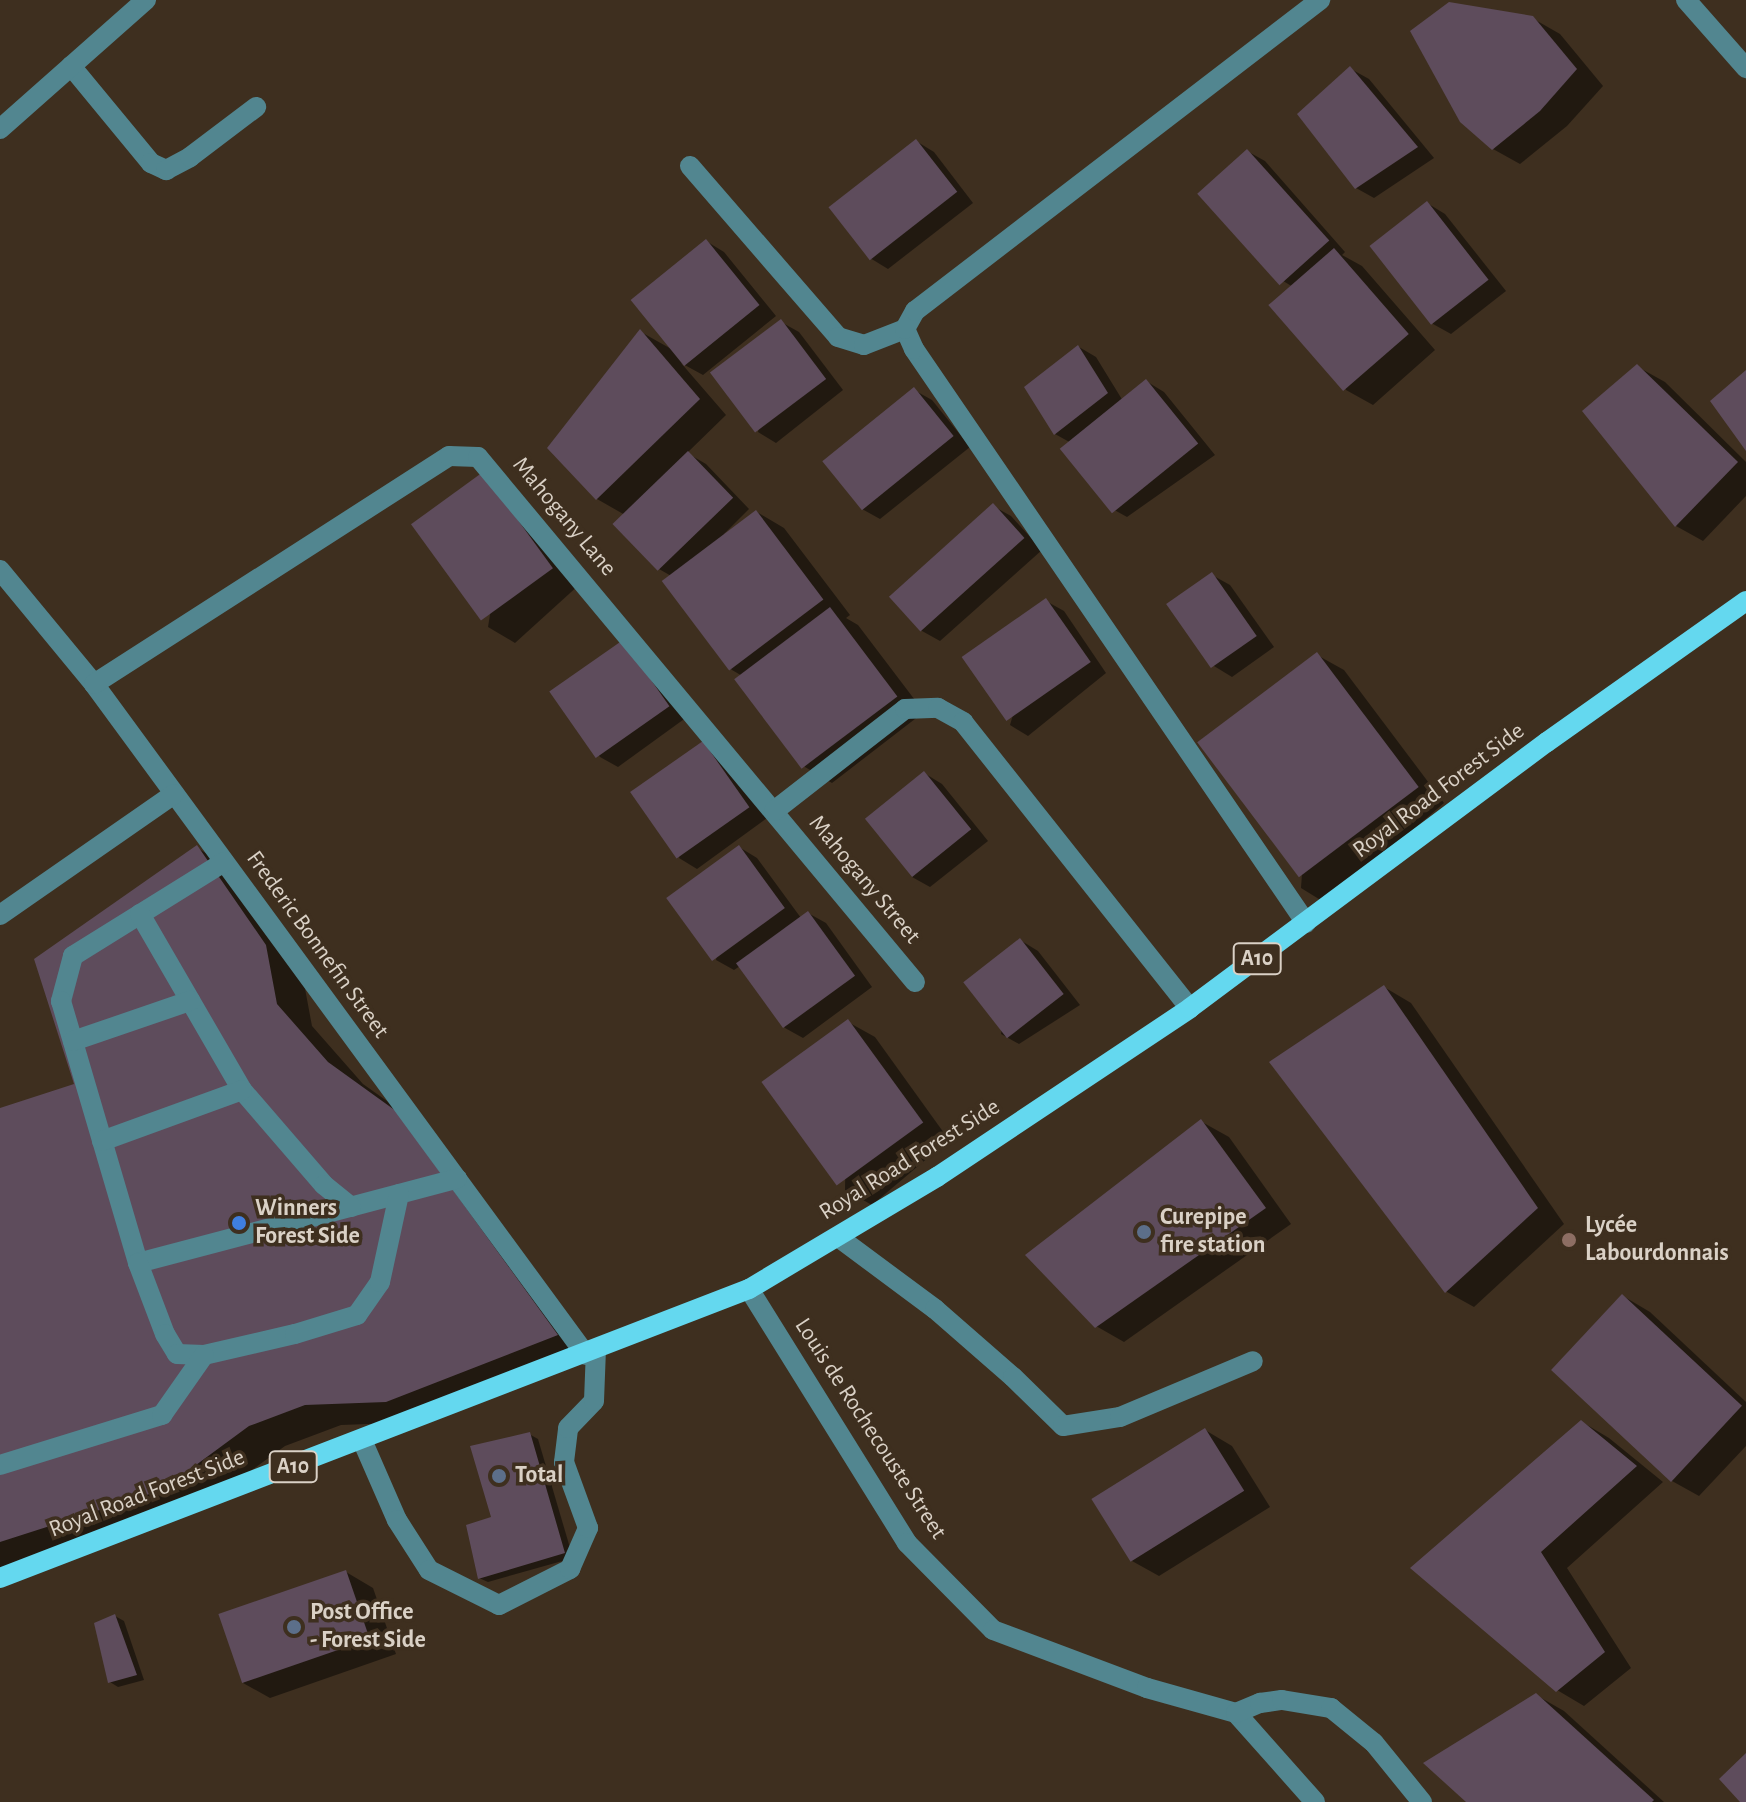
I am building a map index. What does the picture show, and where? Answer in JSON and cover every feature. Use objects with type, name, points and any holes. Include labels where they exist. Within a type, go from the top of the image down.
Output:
[{"type":"main road","name":"Royal Road Forest Side","points":[[0,1578],[749,1289],[937,1177],[1190,1008],[1547,742],[1746,601]]},
{"type":"street","points":[[0,129],[146,0]]},
{"type":"street","points":[[690,166],[838,337],[864,345],[905,329],[915,311],[1320,0]]},
{"type":"street","points":[[1686,0],[1746,68]]},
{"type":"street","points":[[71,66],[151,163],[166,170],[190,157],[256,107]]},
{"type":"street","points":[[905,329],[914,349],[1306,923]]},
{"type":"street","name":"Mahogany Lane","points":[[94,684],[449,456],[478,457],[774,811]]},
{"type":"street","name":"Frederic Bonnefin Street","points":[[3,578],[94,684],[457,1179],[591,1352]]},
{"type":"street","points":[[774,811],[905,709],[938,708],[963,722],[1190,1008]]},
{"type":"street","points":[[0,915],[174,794]]},
{"type":"street","name":"Mahogany Street","points":[[774,811],[915,982]]},
{"type":"street","points":[[224,862],[73,956],[61,1001],[138,1263],[165,1334],[177,1354],[204,1355],[295,1334],[357,1315],[380,1282],[399,1194]]},
{"type":"street","points":[[140,914],[242,1090],[324,1185],[351,1207]]},
{"type":"street","points":[[73,1041],[190,1001]]},
{"type":"street","points":[[102,1141],[242,1090]]},
{"type":"street","points":[[138,1263],[457,1179]]},
{"type":"street","points":[[838,1237],[935,1309],[1013,1377],[1063,1426],[1120,1417],[1253,1361]]},
{"type":"street","name":"Louis de Rochecouste Street","points":[[749,1289],[907,1543],[993,1630],[1147,1688],[1236,1713]]},
{"type":"street","points":[[362,1440],[397,1520],[429,1570],[499,1605],[570,1569],[588,1528],[564,1462],[568,1428],[594,1401],[591,1352]]},
{"type":"street","points":[[0,1465],[162,1415],[204,1355]]},
{"type":"street","points":[[1315,1802],[1236,1713],[1260,1703],[1282,1700],[1331,1708],[1374,1743],[1422,1802]]},
{"type":"building","points":[[1449,2],[1533,16],[1577,69],[1540,111],[1492,150],[1460,122],[1410,31]]},
{"type":"building","points":[[1350,66],[1418,147],[1355,189],[1297,114]]},
{"type":"building","points":[[916,139],[957,192],[870,260],[829,207]]},
{"type":"building","points":[[1247,149],[1329,240],[1280,285],[1197,194]]},
{"type":"building","points":[[1427,201],[1489,280],[1431,325],[1369,246]]},
{"type":"building","points":[[706,239],[759,305],[684,366],[631,300]]},
{"type":"building","points":[[1334,248],[1409,334],[1343,391],[1268,305]]},
{"type":"building","points":[[781,319],[826,379],[755,432],[710,373]]},
{"type":"building","points":[[640,329],[700,399],[596,500],[547,448]]},
{"type":"building","points":[[1078,345],[1108,393],[1054,435],[1024,387]]},
{"type":"building","points":[[1637,364],[1738,462],[1675,527],[1582,411]]},
{"type":"building","points":[[1746,370],[1746,451],[1710,401]]},
{"type":"building","points":[[1146,379],[1198,444],[1112,513],[1060,449]]},
{"type":"building","points":[[914,387],[954,436],[862,510],[822,461]]},
{"type":"building","points":[[688,451],[733,498],[658,571],[612,524]]},
{"type":"building","points":[[483,472],[553,568],[481,621],[411,524]]},
{"type":"building","points":[[993,503],[1024,538],[920,632],[889,597]]},
{"type":"building","points":[[756,510],[823,599],[729,670],[662,581]]},
{"type":"building","points":[[1212,572],[1257,636],[1211,668],[1166,604]]},
{"type":"building","points":[[1046,598],[1091,662],[1006,721],[962,657]]},
{"type":"building","points":[[830,607],[897,696],[802,769],[734,679]]},
{"type":"building","points":[[623,640],[669,706],[596,758],[549,692]]},
{"type":"building","points":[[1317,652],[1419,787],[1299,877],[1197,742]]},
{"type":"building","points":[[703,741],[749,807],[677,858],[630,792]]},
{"type":"building","points":[[924,771],[971,829],[912,877],[865,819]]},
{"type":"building","name":"Winners Forest Side","points":[[197,845],[266,945],[277,1004],[328,1062],[396,1111],[558,1335],[386,1402],[305,1405],[249,1426],[162,1490],[0,1542],[0,1108],[74,1084],[34,959]]},
{"type":"building","points":[[739,845],[785,908],[712,961],[666,898]]},
{"type":"building","points":[[808,911],[855,976],[783,1028],[736,963]]},
{"type":"building","points":[[1020,938],[1064,994],[1007,1038],[963,982]]},
{"type":"building","points":[[1384,985],[1538,1208],[1445,1293],[1269,1062]]},
{"type":"building","points":[[848,1019],[923,1123],[837,1185],[761,1082]]},
{"type":"building","name":"Curepipe fire station","points":[[1201,1119],[1266,1208],[1095,1328],[1025,1255]]},
{"type":"building","points":[[1622,1294],[1742,1406],[1671,1482],[1551,1370]]},
{"type":"building","points":[[1581,1420],[1637,1466],[1541,1552],[1605,1652],[1556,1692],[1410,1568]]},
{"type":"building","points":[[1205,1428],[1244,1491],[1131,1562],[1091,1499]]},
{"type":"building","points":[[530,1432],[565,1553],[478,1579],[466,1525],[491,1517],[470,1446]]},
{"type":"building","name":"Post Office - Forest Side","points":[[346,1570],[370,1639],[242,1683],[218,1614]]},
{"type":"building","points":[[115,1614],[137,1675],[108,1683],[94,1623]]},
{"type":"building","points":[[1536,1693],[1654,1800],[1466,1802],[1423,1763]]},
{"type":"building","points":[[1746,1753],[1746,1802],[1740,1802],[1719,1779]]},
{"type":"place","name":"Winners Forest Side","points":[[239,1223]]},
{"type":"place","name":"Curepipe fire station","points":[[1144,1232]]},
{"type":"place","name":"Lycée Labourdonnais","points":[[1569,1240]]},
{"type":"place","name":"Total","points":[[499,1476]]},
{"type":"place","name":"Post Office - Forest Side","points":[[294,1627]]}]
